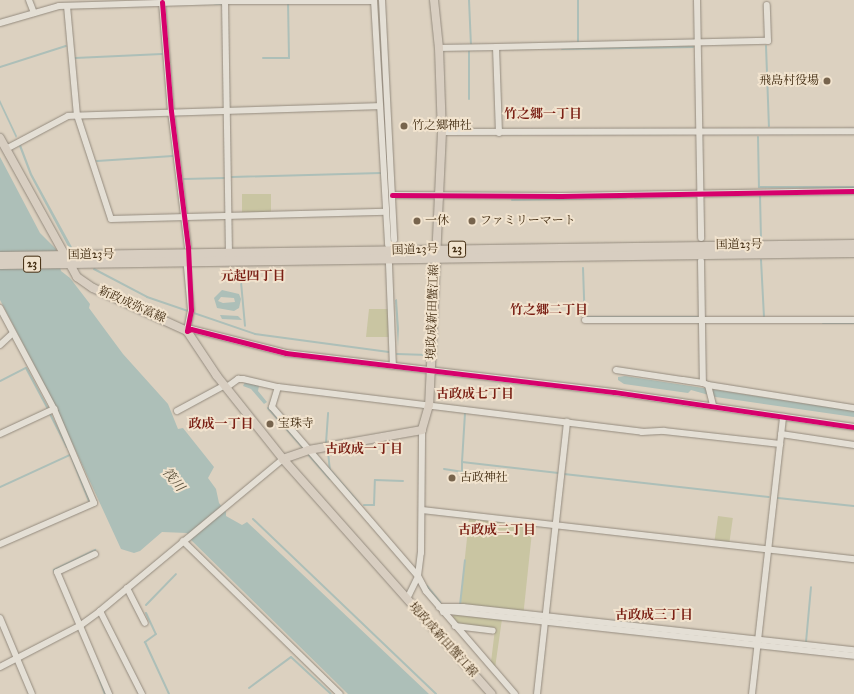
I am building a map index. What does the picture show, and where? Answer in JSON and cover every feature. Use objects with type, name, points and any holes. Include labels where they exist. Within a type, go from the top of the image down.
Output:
[{"type":"highway","name":"国道23号","points":[[0,264],[64,259],[229,253],[854,244]]},
{"type":"highway","name":"国道23号","points":[[0,256],[64,259],[435,259],[854,252]]},
{"type":"main road","name":"境政成新田蟹江線","points":[[422,430],[429,405],[442,132],[439,48],[434,0]]},
{"type":"main road","name":"新政成弥富線","points":[[0,138],[64,259],[77,277],[93,288],[187,331]]},
{"type":"main road","points":[[187,331],[226,386],[283,459],[309,450],[422,430]]},
{"type":"main road","name":"境政成新田蟹江線","points":[[283,459],[492,694]]},
{"type":"street","points":[[29,0],[34,13]]},
{"type":"street","points":[[0,23],[34,13],[67,6],[225,0],[374,1],[388,245]]},
{"type":"street","points":[[225,0],[228,110],[229,253]]},
{"type":"street","points":[[382,0],[394,240]]},
{"type":"street","points":[[697,0],[701,238]]},
{"type":"street","points":[[162,2],[171,111],[188,247]]},
{"type":"street","points":[[439,48],[768,41],[767,5]]},
{"type":"street","points":[[67,6],[77,115],[110,220],[386,212]]},
{"type":"street","points":[[496,47],[499,133]]},
{"type":"street","points":[[6,149],[56,120],[77,115],[171,111],[380,106]]},
{"type":"street","points":[[442,132],[854,131]]},
{"type":"street","points":[[392,195],[561,196],[854,190]]},
{"type":"street","points":[[701,261],[702,320],[707,385],[713,405]]},
{"type":"street","points":[[390,264],[393,366]]},
{"type":"street","points":[[187,267],[190,313],[187,331],[190,329],[286,353],[713,405],[854,427]]},
{"type":"street","points":[[0,308],[12,334],[54,409],[94,502],[0,544]]},
{"type":"street","points":[[585,320],[854,320]]},
{"type":"street","points":[[0,345],[12,334]]},
{"type":"street","points":[[616,370],[854,408]]},
{"type":"street","points":[[177,411],[238,379],[278,387],[642,432],[664,431],[780,444]]},
{"type":"street","points":[[278,387],[272,407],[418,576],[426,591],[441,610],[515,694]]},
{"type":"street","points":[[0,434],[54,409]]},
{"type":"street","points":[[752,694],[783,417]]},
{"type":"street","points":[[537,694],[567,422]]},
{"type":"street","points":[[407,600],[418,576],[422,510],[422,430]]},
{"type":"street","points":[[781,434],[854,445]]},
{"type":"street","points":[[0,667],[81,624],[100,611],[224,506],[283,459]]},
{"type":"street","points":[[422,510],[854,559]]},
{"type":"street","points":[[184,540],[340,694]]},
{"type":"street","points":[[95,554],[57,572],[81,624],[109,694]]},
{"type":"street","points":[[127,588],[145,623]]},
{"type":"street","points":[[441,610],[446,605],[545,619],[758,642],[854,650]]},
{"type":"street","points":[[100,611],[142,694]]},
{"type":"street","points":[[0,619],[18,658],[32,694]]},
{"type":"street","points":[[456,626],[493,631]]},
{"type":"street","points":[[758,642],[854,656]]},
{"type":"shaded area","points":[[242,194],[271,194],[271,213],[242,213]]},
{"type":"shaded area","points":[[369,309],[389,309],[391,337],[366,337]]},
{"type":"shaded area","points":[[718,516],[733,518],[729,543],[715,541]]},
{"type":"shaded area","points":[[469,519],[533,526],[524,612],[460,606]]},
{"type":"shaded area","points":[[455,613],[502,619],[495,668],[491,662],[495,629],[457,624],[452,618]]},
{"type":"water","points":[[0,100],[17,136],[16,138],[0,104]]},
{"type":"water","points":[[21,145],[32,174],[73,249],[70,250],[30,175],[19,146]]},
{"type":"water","name":"筏川","points":[[0,157],[40,233],[56,249],[61,271],[70,278],[90,304],[89,308],[123,354],[168,404],[178,429],[183,428],[214,467],[208,478],[216,489],[219,503],[226,512],[226,516],[242,525],[247,522],[429,694],[348,694],[190,539],[187,533],[162,532],[140,551],[134,553],[121,549],[51,397],[0,300]]},
{"type":"water","points":[[222,290],[239,294],[241,299],[239,308],[234,311],[217,308],[214,298]],"holes":[[[221,297],[234,298],[235,302],[223,303],[218,301]]]},
{"type":"water","points":[[397,299],[399,329],[398,347],[395,300]]},
{"type":"water","points":[[220,315],[238,316],[242,320],[222,319]]},
{"type":"water","points":[[625,376],[854,411],[854,417],[716,397],[691,390],[688,393],[624,384],[618,380],[618,377]]},
{"type":"water","points":[[245,382],[259,386],[258,391],[267,402],[264,404],[251,389],[243,386]]},
{"type":"waterway","points":[[469,0],[471,45]]},
{"type":"waterway","points":[[578,0],[578,42]]},
{"type":"waterway","points":[[263,58],[289,58],[288,3]]},
{"type":"waterway","points":[[215,4],[222,4]]},
{"type":"waterway","points":[[0,67],[66,46]]},
{"type":"waterway","points":[[766,46],[769,126]]},
{"type":"waterway","points":[[562,49],[693,47]]},
{"type":"waterway","points":[[469,51],[469,99]]},
{"type":"waterway","points":[[75,58],[162,54]]},
{"type":"waterway","points":[[758,137],[759,187],[854,187]]},
{"type":"waterway","points":[[97,161],[173,156]]},
{"type":"waterway","points":[[232,177],[381,173]]},
{"type":"waterway","points":[[184,179],[225,178]]},
{"type":"waterway","points":[[760,195],[761,238]]},
{"type":"waterway","points":[[635,198],[667,197]]},
{"type":"waterway","points":[[512,200],[626,198]]},
{"type":"waterway","points":[[761,260],[764,317]]},
{"type":"waterway","points":[[583,268],[584,301]]},
{"type":"waterway","points":[[94,269],[147,297],[255,334],[389,352]]},
{"type":"waterway","points":[[240,271],[245,326]]},
{"type":"waterway","points":[[585,317],[697,317]]},
{"type":"waterway","points":[[823,323],[854,323]]},
{"type":"waterway","points":[[397,354],[428,355]]},
{"type":"waterway","points":[[0,381],[26,368],[48,409]]},
{"type":"waterway","points":[[268,408],[303,448]]},
{"type":"waterway","points":[[326,443],[328,413]]},
{"type":"waterway","points":[[462,462],[465,413]]},
{"type":"waterway","points":[[50,414],[67,447]]},
{"type":"waterway","points":[[328,452],[330,470],[358,502]]},
{"type":"waterway","points":[[308,454],[330,479]]},
{"type":"waterway","points":[[0,487],[70,455]]},
{"type":"waterway","points":[[71,456],[89,501]]},
{"type":"waterway","points":[[444,469],[462,472],[462,462],[558,473]]},
{"type":"waterway","points":[[564,474],[769,497]]},
{"type":"waterway","points":[[364,505],[374,505],[375,480],[403,481]]},
{"type":"waterway","points":[[778,498],[854,506]]},
{"type":"waterway","points":[[253,519],[436,694]]},
{"type":"waterway","points":[[55,573],[54,570],[95,550]]},
{"type":"waterway","points":[[460,605],[465,560]]},
{"type":"waterway","points":[[146,605],[176,574]]},
{"type":"waterway","points":[[427,586],[440,602]]},
{"type":"waterway","points":[[806,642],[811,587]]},
{"type":"waterway","points":[[146,613],[156,634],[145,642],[169,694]]},
{"type":"waterway","points":[[249,688],[291,657],[331,694]]},
{"type":"waterway","points":[[98,675],[105,694]]},
{"type":"cycle path","points":[[162,2],[171,111],[188,247],[191,310],[187,331],[191,329],[286,353],[614,392],[854,427]]},
{"type":"cycle path","points":[[392,195],[561,196],[854,191]]},
{"type":"place","name":"飛島村役場","points":[[827,81]]},
{"type":"place","name":"竹之郷神社","points":[[404,126]]},
{"type":"place","name":"一休","points":[[417,221]]},
{"type":"place","name":"ファミリーマート","points":[[472,221]]},
{"type":"place","name":"宝珠寺","points":[[270,424]]},
{"type":"place","name":"古政神社","points":[[452,478]]},
{"type":"district","name":"竹之郷一丁目","points":[[543,114]]},
{"type":"district","name":"元起四丁目","points":[[253,276]]},
{"type":"district","name":"竹之郷二丁目","points":[[549,310]]},
{"type":"district","name":"古政成七丁目","points":[[475,394]]},
{"type":"district","name":"政成一丁目","points":[[221,424]]},
{"type":"district","name":"古政成一丁目","points":[[364,449]]},
{"type":"district","name":"古政成二丁目","points":[[497,530]]},
{"type":"district","name":"古政成三丁目","points":[[654,615]]}]
